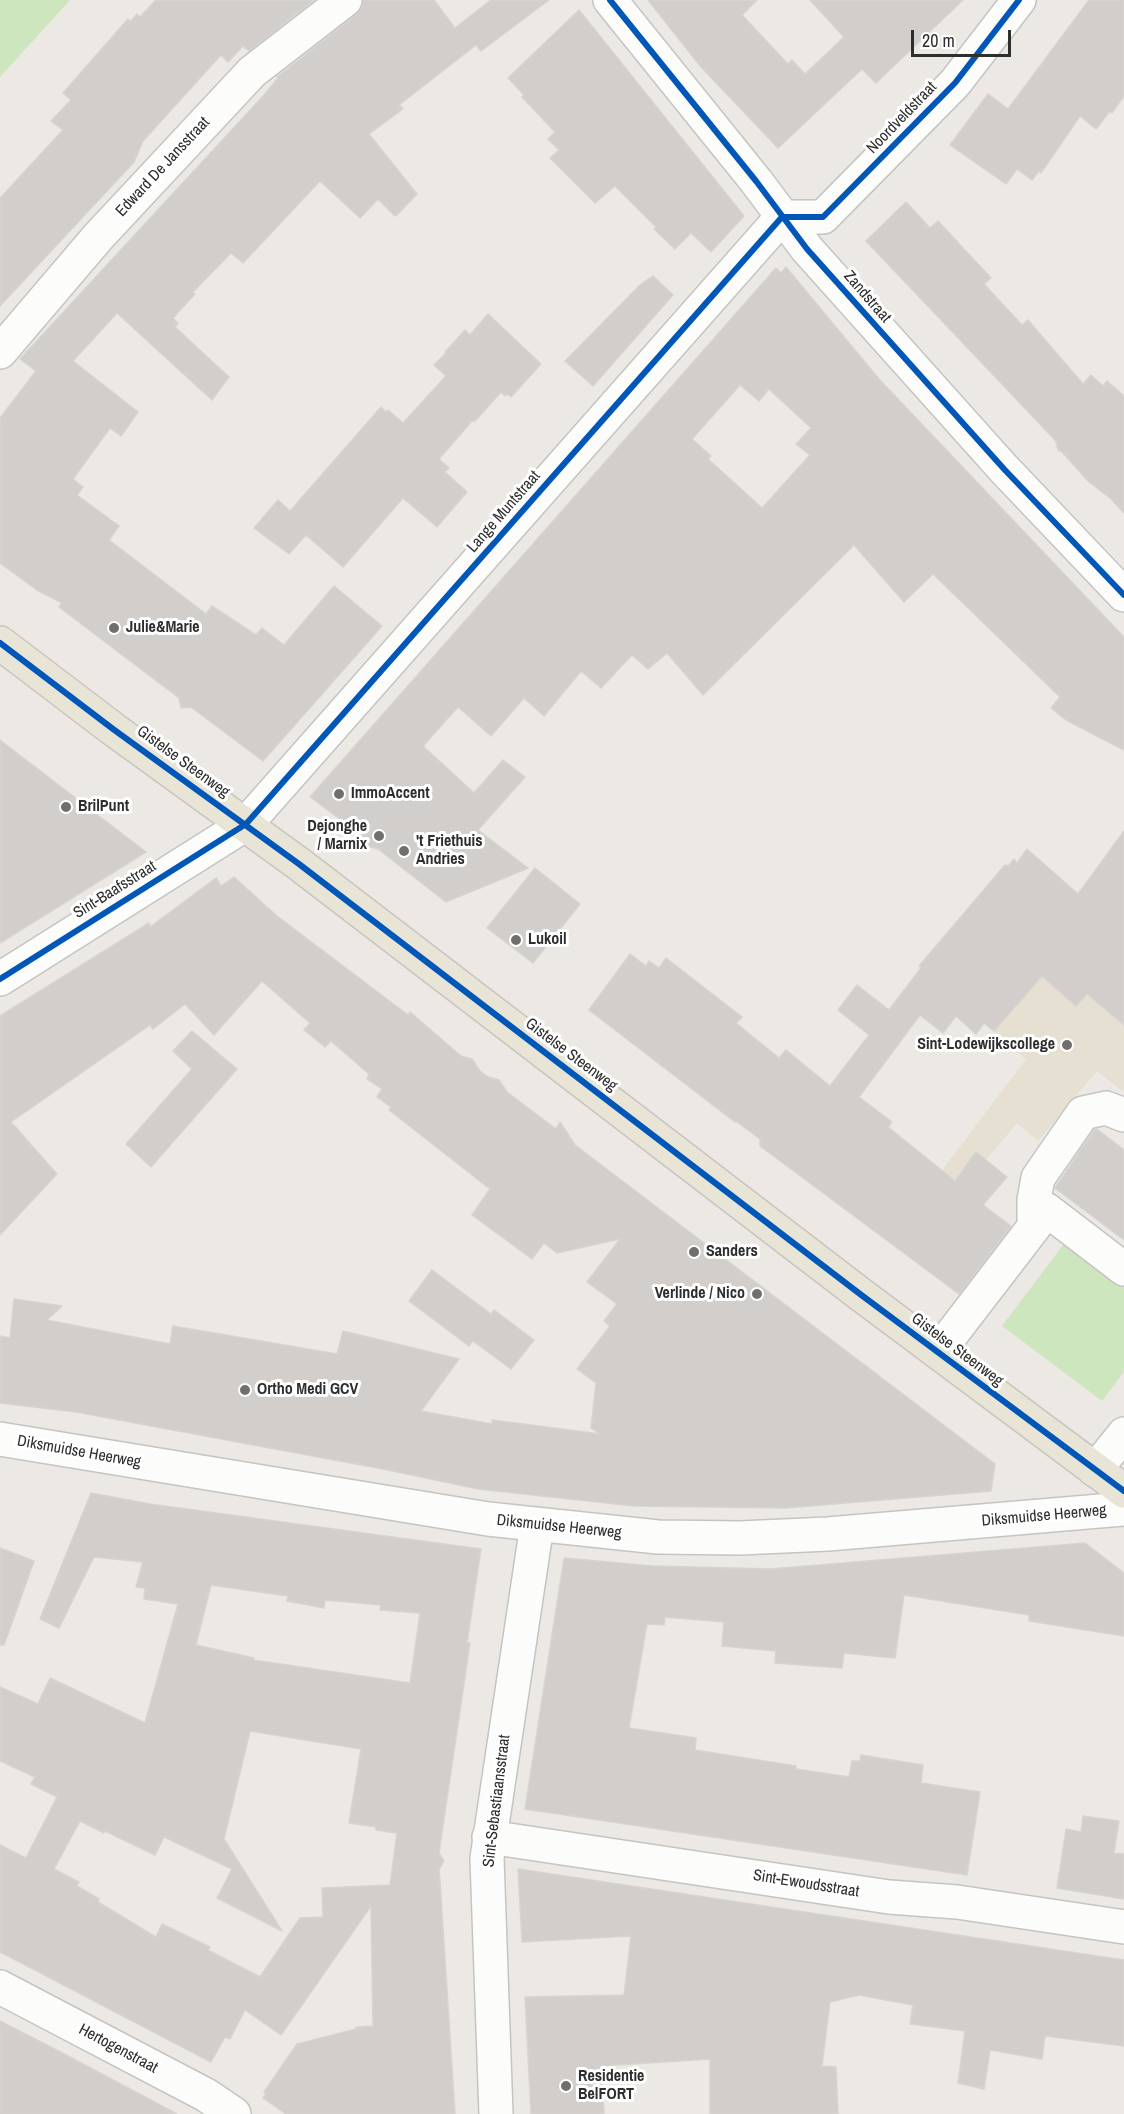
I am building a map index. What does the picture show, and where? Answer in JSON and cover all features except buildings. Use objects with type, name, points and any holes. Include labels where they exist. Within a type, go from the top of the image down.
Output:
[{"type":"main road","name":"Gistelse Steenweg","points":[[0,643],[113,729],[246,824],[938,1352],[1124,1491]]},
{"type":"street","name":"Edward De Jansstraat","points":[[0,352],[98,237],[252,72],[345,0]]},
{"type":"street","name":"Zandstraat","points":[[610,0],[756,181],[807,249],[1004,469],[1124,594]]},
{"type":"street","name":"Noordveldstraat","points":[[782,217],[823,217],[955,82],[1019,0]]},
{"type":"street","name":"Lange Muntstraat","points":[[246,824],[782,217]]},
{"type":"street","name":"Sint-Baafsstraat","points":[[0,979],[246,824]]},
{"type":"street","points":[[1034,1226],[1034,1200],[1038,1178],[1083,1113],[1106,1108],[1124,1115]]},
{"type":"street","name":"Gistelse Steenweg","points":[[938,1352],[1047,1210],[1124,1269]]},
{"type":"street","points":[[1095,1470],[1124,1434]]},
{"type":"street","name":"Diksmuidse Heerweg","points":[[0,1439],[399,1506],[537,1525],[658,1537],[740,1538],[828,1534],[1124,1509]]},
{"type":"street","name":"Sint-Sebastiaansstraat","points":[[496,2114],[487,1858],[537,1525]]},
{"type":"street","name":"Sint-Ewoudsstraat","points":[[489,1836],[889,1897],[957,1902],[1124,1927]]},
{"type":"street","name":"Hertogenstraat","points":[[0,1987],[206,2095],[234,2114]]},
{"type":"shaded area","name":"Sint-Lodewijkscollege","points":[[1119,837],[1124,842],[1124,1089],[1122,1091],[1097,1071],[1038,1141],[1017,1123],[986,1160],[976,1152],[901,1252],[888,1242],[1026,1059],[919,966],[1005,865],[1063,914]]},
{"type":"green space","points":[[0,0],[70,0],[0,77]]},
{"type":"green space","points":[[1069,1237],[1124,1279],[1124,1372],[1102,1401],[1002,1326]]},
{"type":"cycle path","points":[[610,0],[756,181],[807,249],[1004,469],[1124,595]]},
{"type":"cycle path","points":[[0,979],[246,824],[782,217],[823,217],[955,83],[1019,0]]},
{"type":"cycle path","points":[[0,643],[113,729],[299,864],[860,1294],[1124,1491]]},
{"type":"place","name":"Julie&Marie","points":[[114,628]]},
{"type":"place","name":"ImmoAccent","points":[[339,794]]},
{"type":"place","name":"BrilPunt","points":[[66,807]]},
{"type":"place","name":"Dejonghe / Marnix","points":[[379,836]]},
{"type":"place","name":"'t Friethuis Andries","points":[[404,851]]},
{"type":"place","name":"Lukoil","points":[[516,940]]},
{"type":"place","name":"Sint-Lodewijkscollege","points":[[1067,1045]]},
{"type":"place","name":"Sanders","points":[[694,1252]]},
{"type":"place","name":"Verlinde / Nico","points":[[757,1294]]},
{"type":"place","name":"Ortho Medi GCV","points":[[245,1390]]},
{"type":"place","name":"Residentie BelFORT","points":[[566,2086]]}]
